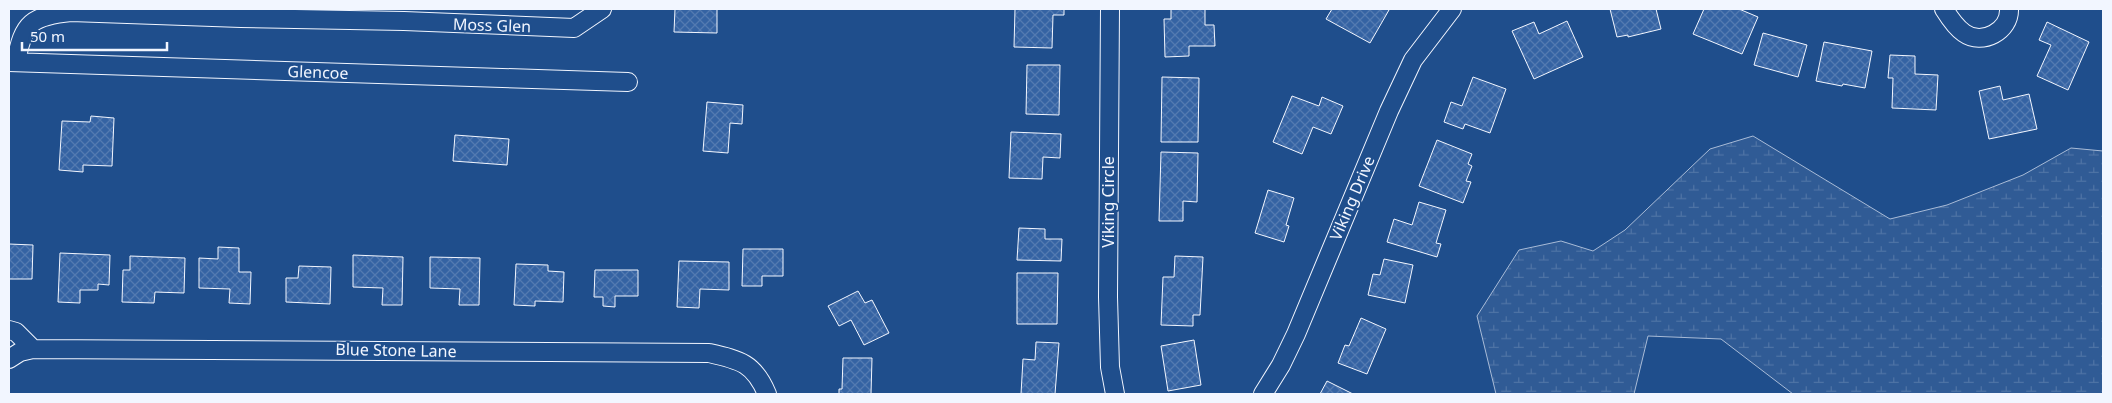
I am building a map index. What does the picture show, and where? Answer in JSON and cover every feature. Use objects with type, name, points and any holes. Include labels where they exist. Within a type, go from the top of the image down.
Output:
[{"type":"street","name":"Moss Glen","points":[[12,62],[20,41],[32,21],[48,14],[71,12],[404,21],[574,28],[602,9]]},
{"type":"street","name":"Viking Circle","points":[[1110,9],[1108,296],[1110,367],[1115,394]]},
{"type":"street","name":"Viking Drive","points":[[1263,394],[1281,365],[1296,334],[1412,60],[1452,9]]},
{"type":"street","points":[[1944,9],[1952,21],[1965,34],[1983,37],[2002,30],[2010,17],[2010,9]]},
{"type":"street","name":"Glencoe","points":[[12,62],[628,82]]},
{"type":"street","points":[[9,330],[16,332],[33,349]]},
{"type":"street","name":"Blue Stone Lane","points":[[9,359],[20,352],[33,349],[709,353],[738,359],[753,370],[763,384],[767,394]]},
{"type":"green space","points":[[1753,136],[1890,219],[1947,205],[2023,175],[2071,148],[2103,151],[2103,394],[1793,394],[1721,339],[1648,336],[1634,394],[1496,394],[1477,316],[1519,250],[1561,241],[1593,251],[1625,230],[1710,149]]},
{"type":"building","points":[[675,9],[717,9],[717,33],[674,32]]},
{"type":"building","points":[[1015,9],[1064,9],[1064,15],[1053,15],[1052,48],[1014,47]]},
{"type":"building","points":[[1171,9],[1205,9],[1205,25],[1214,25],[1215,46],[1189,46],[1189,56],[1165,57],[1164,19],[1171,19]]},
{"type":"building","points":[[1332,9],[1389,10],[1370,43],[1326,19]]},
{"type":"building","points":[[1610,9],[1656,9],[1661,29],[1628,37],[1628,35],[1617,37]]},
{"type":"building","points":[[1704,9],[1739,9],[1758,17],[1742,54],[1693,34]]},
{"type":"building","points":[[1567,21],[1583,57],[1534,79],[1512,31],[1534,22],[1539,34]]},
{"type":"building","points":[[2047,22],[2089,42],[2068,90],[2037,76],[2051,45],[2039,40]]},
{"type":"building","points":[[1763,33],[1807,45],[1798,77],[1754,65]]},
{"type":"building","points":[[1824,42],[1872,51],[1865,88],[1816,81]]},
{"type":"building","points":[[1890,55],[1915,56],[1915,74],[1938,75],[1936,110],[1892,108],[1893,78],[1888,78]]},
{"type":"building","points":[[1027,65],[1060,65],[1059,115],[1026,114]]},
{"type":"building","points":[[1162,77],[1199,78],[1198,142],[1161,142]]},
{"type":"building","points":[[1473,77],[1506,89],[1490,133],[1465,124],[1463,129],[1444,122],[1451,102],[1462,106]]},
{"type":"building","points":[[2000,86],[2003,100],[2029,94],[2037,129],[1989,139],[1979,91]]},
{"type":"building","points":[[1292,96],[1319,106],[1322,97],[1343,106],[1331,134],[1313,127],[1302,154],[1273,142]]},
{"type":"building","points":[[707,102],[743,105],[742,124],[730,123],[728,153],[703,151]]},
{"type":"building","points":[[91,116],[114,118],[112,166],[83,165],[83,172],[59,170],[62,121],[90,122]]},
{"type":"building","points":[[1011,132],[1061,134],[1060,158],[1043,157],[1042,179],[1009,178]]},
{"type":"building","points":[[455,135],[509,139],[507,165],[453,161]]},
{"type":"building","points":[[1437,140],[1472,154],[1468,164],[1472,166],[1466,181],[1471,182],[1463,203],[1419,186]]},
{"type":"building","points":[[1161,152],[1198,153],[1197,202],[1183,201],[1183,221],[1159,221]]},
{"type":"building","points":[[1268,190],[1294,198],[1286,225],[1289,226],[1284,242],[1255,233]]},
{"type":"building","points":[[1419,202],[1446,210],[1436,243],[1441,244],[1437,257],[1387,242],[1394,219],[1412,225]]},
{"type":"building","points":[[1019,228],[1045,229],[1045,239],[1062,239],[1061,261],[1017,260]]},
{"type":"building","points":[[9,244],[33,245],[32,279],[9,279]]},
{"type":"building","points":[[218,247],[239,248],[239,272],[251,272],[250,304],[229,303],[230,289],[199,288],[199,258],[218,259]]},
{"type":"building","points":[[743,249],[783,249],[783,276],[762,276],[762,286],[742,286]]},
{"type":"building","points":[[60,253],[110,255],[109,285],[98,284],[98,290],[80,290],[80,303],[58,302]]},
{"type":"building","points":[[353,255],[403,257],[402,305],[382,305],[383,288],[353,287]]},
{"type":"building","points":[[130,256],[185,258],[184,293],[155,292],[154,303],[122,302],[123,270],[130,270]]},
{"type":"building","points":[[1175,256],[1203,257],[1200,315],[1193,315],[1193,326],[1161,325],[1163,277],[1174,277]]},
{"type":"building","points":[[430,257],[480,258],[479,305],[459,305],[460,289],[430,288]]},
{"type":"building","points":[[1384,259],[1413,265],[1405,303],[1368,295],[1373,274],[1380,275]]},
{"type":"building","points":[[679,261],[729,262],[729,290],[700,289],[699,308],[677,307]]},
{"type":"building","points":[[516,264],[548,265],[548,271],[564,272],[563,302],[535,301],[535,306],[514,305]]},
{"type":"building","points":[[299,266],[331,267],[330,304],[286,302],[286,278],[298,278]]},
{"type":"building","points":[[595,270],[638,270],[638,296],[615,296],[615,307],[603,306],[603,297],[594,297]]},
{"type":"building","points":[[1017,273],[1058,273],[1057,324],[1017,324]]},
{"type":"building","points":[[858,291],[865,303],[872,300],[889,333],[864,345],[851,320],[839,326],[828,306]]},
{"type":"building","points":[[1361,318],[1386,329],[1367,374],[1338,363],[1345,345],[1349,346]]},
{"type":"building","points":[[1194,340],[1201,385],[1168,391],[1161,346]]},
{"type":"building","points":[[1036,342],[1059,343],[1055,394],[1021,394],[1023,359],[1035,360]]},
{"type":"building","points":[[843,358],[872,358],[871,394],[839,394],[839,389],[842,389]]},
{"type":"building","points":[[1327,381],[1353,394],[1320,394]]}]
